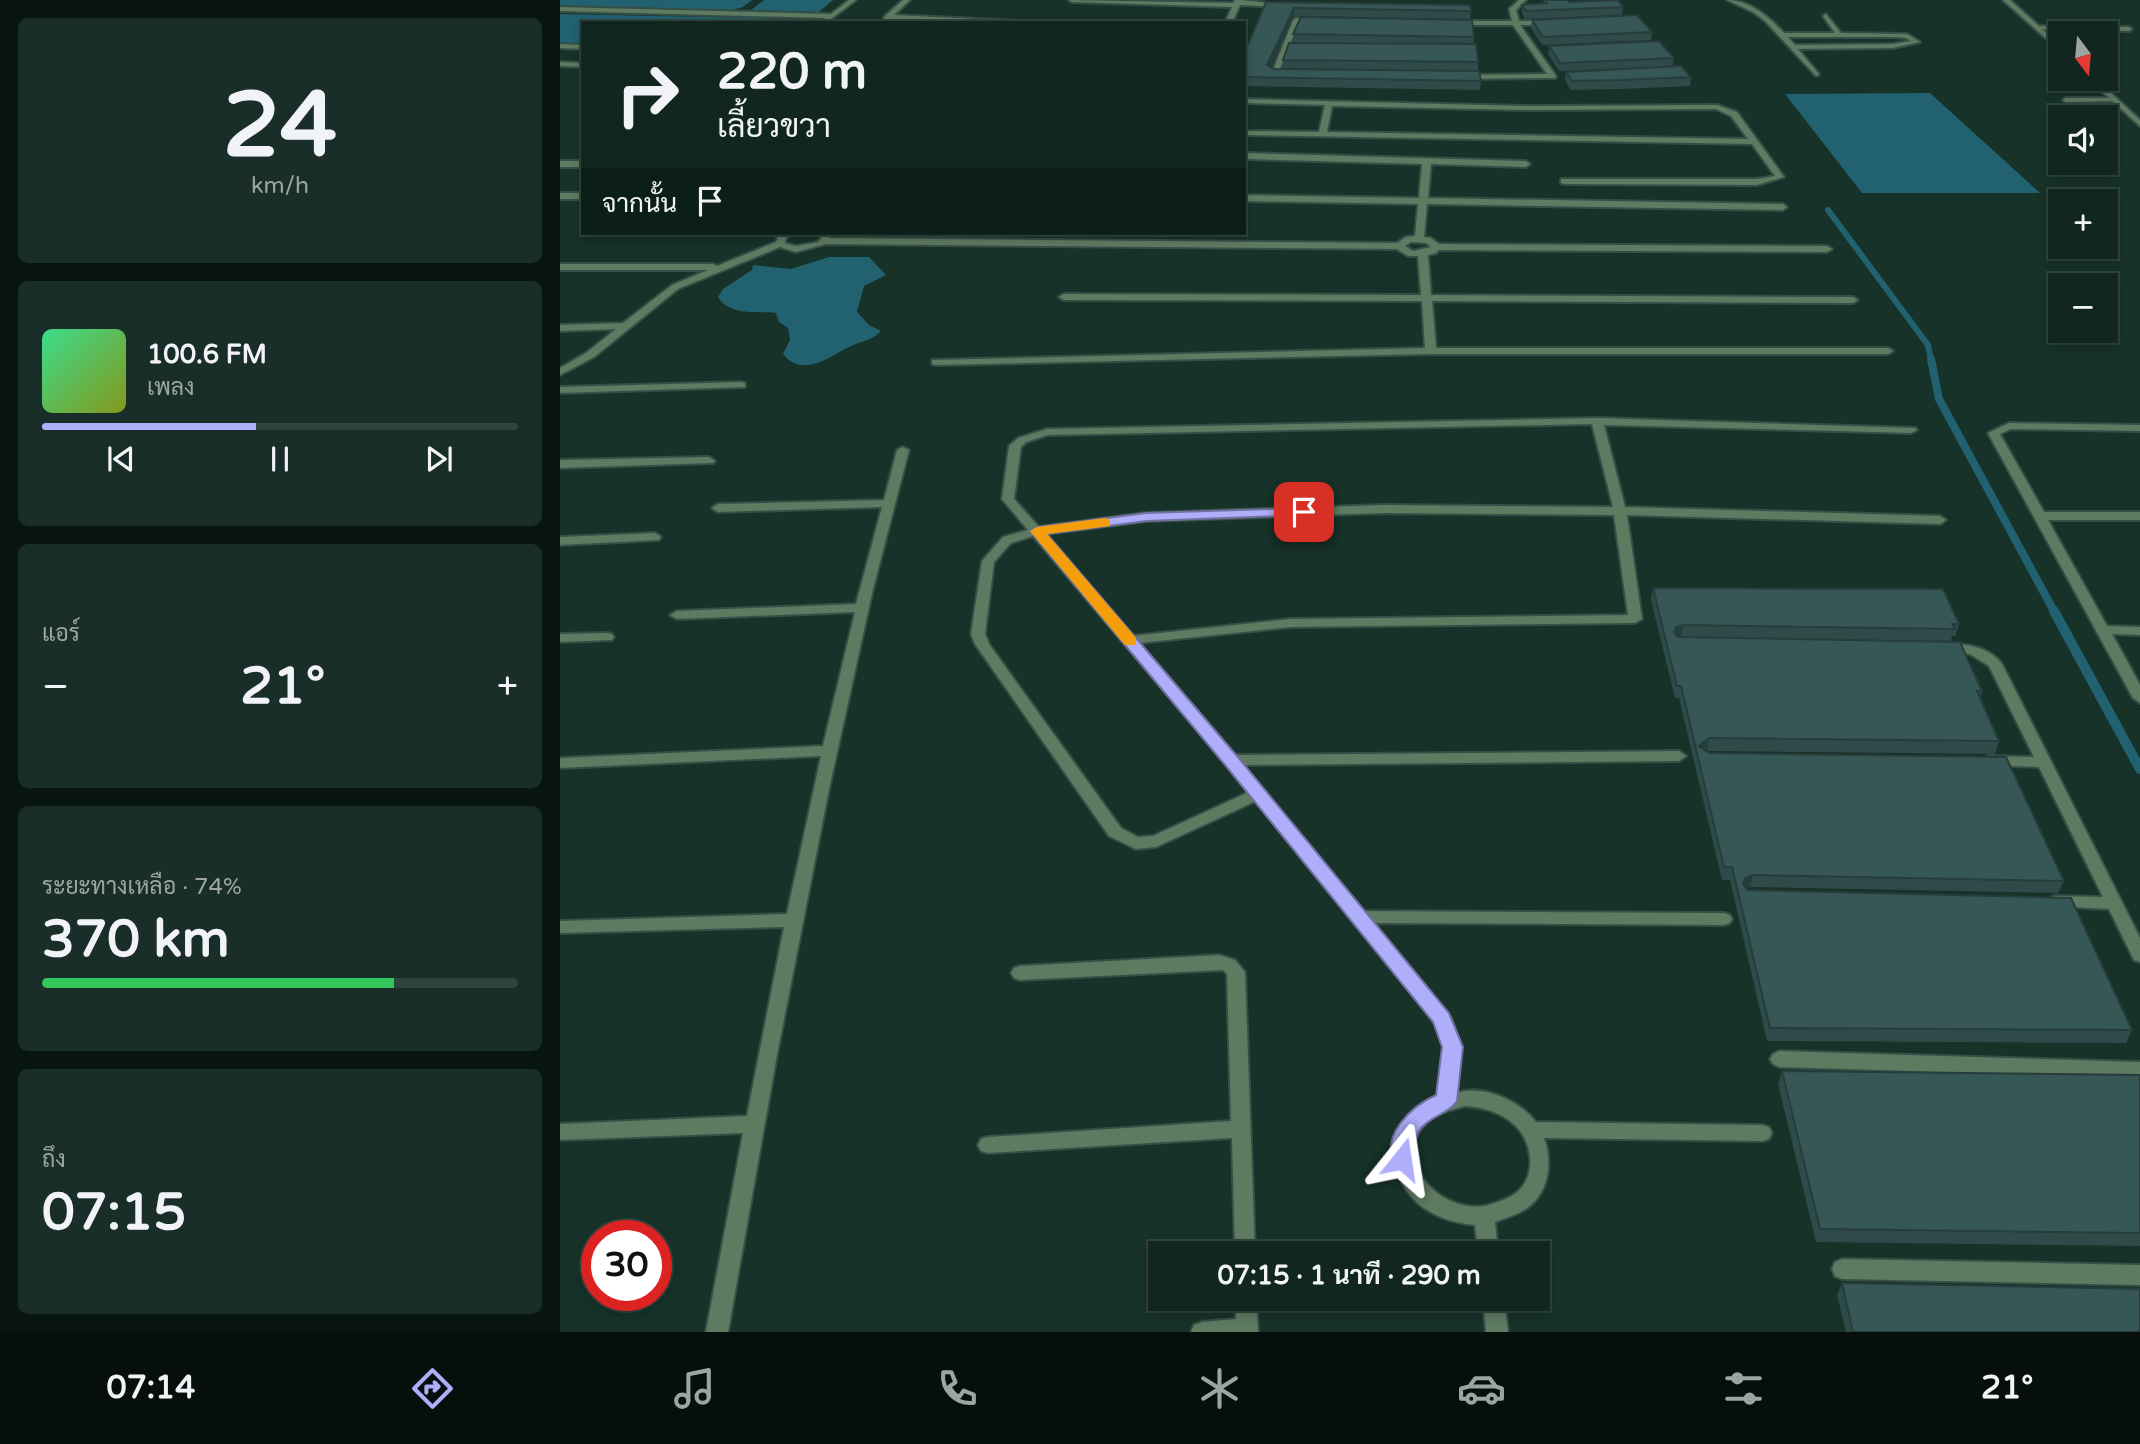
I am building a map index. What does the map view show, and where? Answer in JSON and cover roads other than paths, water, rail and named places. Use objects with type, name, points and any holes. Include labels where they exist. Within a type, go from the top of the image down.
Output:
[{"type":"street","points":[[826,21],[853,0]]},
{"type":"street","points":[[884,20],[907,0]]},
{"type":"street","points":[[1072,0],[1286,5]]},
{"type":"street","points":[[1523,0],[1512,9],[1516,24],[1552,76]]},
{"type":"street","points":[[2006,0],[2048,38]]},
{"type":"street","points":[[1229,21],[1238,3]]},
{"type":"street","points":[[741,13],[750,6]]},
{"type":"street","points":[[560,9],[832,16]]},
{"type":"street","points":[[1268,84],[1299,10]]},
{"type":"street","points":[[884,20],[940,21]]},
{"type":"street","points":[[1296,20],[1333,21]]},
{"type":"street","points":[[1449,23],[1555,22]]},
{"type":"street","points":[[560,46],[581,47]]},
{"type":"street","points":[[1284,47],[1298,47]]},
{"type":"street","points":[[1534,50],[1547,49]]},
{"type":"street","points":[[560,64],[581,65]]},
{"type":"street","points":[[1274,73],[1300,74]]},
{"type":"street","points":[[1446,77],[1566,76]]},
{"type":"street","points":[[2105,91],[2138,120]]},
{"type":"street","points":[[1246,102],[1531,108],[1717,107],[1734,114],[1780,177],[1777,180],[1564,181]]},
{"type":"street","points":[[1322,135],[1329,103]]},
{"type":"street","points":[[1246,133],[1754,142]]},
{"type":"street","points":[[1246,156],[1526,163]]},
{"type":"street","points":[[1419,238],[1427,161]]},
{"type":"street","points":[[560,164],[581,164]]},
{"type":"street","points":[[560,196],[581,196]]},
{"type":"street","points":[[1246,198],[1783,207]]},
{"type":"street","points":[[780,244],[782,237],[786,235]]},
{"type":"street","points":[[560,372],[590,355],[622,326],[675,287],[718,267],[780,244],[796,249],[825,237],[1399,246],[1411,254],[1423,254],[1437,247],[1827,249]]},
{"type":"street","points":[[1399,246],[1402,242],[1419,238],[1435,243],[1437,247]]},
{"type":"street","points":[[1423,254],[1431,351]]},
{"type":"street","points":[[560,267],[718,267]]},
{"type":"street","points":[[1064,297],[1425,296],[1853,300]]},
{"type":"street","points":[[560,328],[622,326]]},
{"type":"street","points":[[936,362],[1431,351],[1888,351]]},
{"type":"street","points":[[560,390],[741,385]]},
{"type":"street","points":[[1130,640],[1292,623],[1635,619],[1620,511],[1597,421]]},
{"type":"street","points":[[1446,1101],[1452,1047],[1442,1018],[1130,640],[1007,499],[1015,446],[1022,440],[1047,432],[1597,421],[1911,430]]},
{"type":"street","points":[[2140,428],[2000,428],[1994,433],[2140,698]]},
{"type":"street","points":[[717,1332],[754,1124],[830,751],[862,608],[903,450]]},
{"type":"street","points":[[560,464],[709,461]]},
{"type":"street","points":[[718,508],[890,503]]},
{"type":"street","points":[[1258,794],[1156,841],[1136,843],[1115,832],[982,644],[978,634],[988,561],[1007,540],[1037,531],[1146,517],[1383,509],[1620,511],[1940,520]]},
{"type":"street","points":[[2039,516],[2140,516]]},
{"type":"street","points":[[560,541],[655,537]]},
{"type":"street","points":[[677,615],[862,608]]},
{"type":"street","points":[[2104,630],[2140,631]]},
{"type":"street","points":[[560,638],[607,637]]},
{"type":"street","points":[[1930,648],[1972,648],[1985,653],[1996,664],[2140,955]]},
{"type":"street","points":[[560,764],[830,751]]},
{"type":"street","points":[[1231,761],[1679,756]]},
{"type":"street","points":[[1977,761],[2044,762]]},
{"type":"street","points":[[2044,901],[2114,903]]},
{"type":"street","points":[[1359,917],[1724,919]]},
{"type":"street","points":[[560,927],[796,920]]},
{"type":"street","points":[[1020,973],[1219,962],[1229,965],[1236,972],[1239,994],[1245,1241]]},
{"type":"street","points":[[1779,1059],[2140,1070]]},
{"type":"street","points":[[1484,1099],[1511,1111],[1531,1130],[1539,1148],[1541,1167],[1534,1185],[1523,1200],[1505,1211],[1484,1217],[1461,1216],[1440,1209],[1421,1196],[1409,1179],[1402,1159],[1404,1140],[1413,1123],[1427,1109],[1446,1101],[1484,1099]]},
{"type":"street","points":[[560,1132],[754,1124]]},
{"type":"street","points":[[988,1144],[1242,1129]]},
{"type":"street","points":[[1531,1130],[1762,1133]]},
{"type":"street","points":[[1484,1217],[1487,1241]]},
{"type":"street","points":[[1842,1269],[2140,1275]]},
{"type":"street","points":[[1202,1332],[1247,1330],[1246,1311]]},
{"type":"street","points":[[1495,1311],[1497,1332]]},
{"type":"lane","points":[[1730,0],[1747,5],[1781,36],[1816,74]]},
{"type":"lane","points":[[1826,16],[1839,35]]},
{"type":"lane","points":[[2037,28],[2129,29]]},
{"type":"lane","points":[[1781,36],[1895,35],[1908,36],[1917,42],[1894,46],[1792,47]]},
{"type":"lane","points":[[2066,100],[2114,100]]},
{"type":"water","points":[[560,0],[752,0],[743,7],[729,11],[560,8]]},
{"type":"water","points":[[764,0],[833,0],[819,12],[751,10]]},
{"type":"water","points":[[560,14],[798,21],[581,21],[581,44],[560,43]]},
{"type":"water","points":[[1930,93],[2040,193],[1862,193],[1785,94]]},
{"type":"water","points":[[829,257],[869,257],[886,275],[864,286],[857,312],[869,325],[881,331],[826,360],[808,365],[791,361],[783,354],[790,340],[788,328],[779,322],[776,313],[736,310],[718,297],[723,289],[752,270],[753,265],[791,269]]},
{"type":"waterway","points":[[1828,210],[1928,345],[1931,360]]},
{"type":"waterway","points":[[1931,359],[1939,399],[2055,613]]},
{"type":"waterway","points":[[2054,611],[2140,769]]}]
